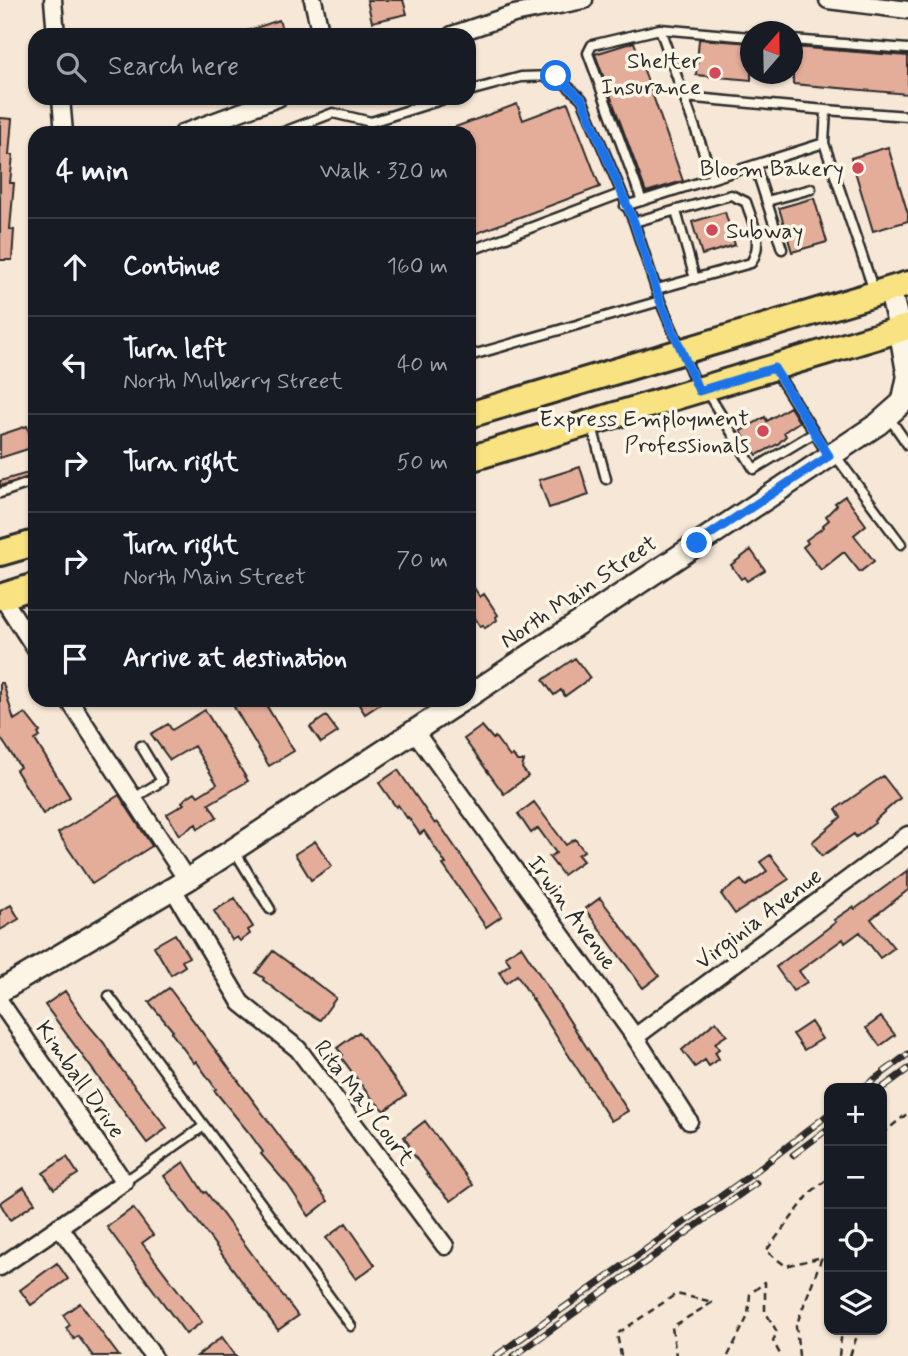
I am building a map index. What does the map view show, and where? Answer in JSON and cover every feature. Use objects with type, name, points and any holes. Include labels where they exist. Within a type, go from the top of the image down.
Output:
[{"type":"main road","points":[[476,413],[891,289]]},
{"type":"main road","points":[[476,457],[904,328]]},
{"type":"main road","points":[[0,553],[28,545]]},
{"type":"main road","points":[[0,596],[28,588]]},
{"type":"street","points":[[53,0],[55,28]]},
{"type":"street","points":[[313,0],[319,28]]},
{"type":"street","points":[[472,28],[514,13],[584,0]]},
{"type":"street","points":[[828,0],[908,10]]},
{"type":"street","points":[[62,105],[63,126]]},
{"type":"street","points":[[202,126],[259,105]]},
{"type":"street","name":"North Main Street","points":[[476,691],[888,416],[903,401],[908,376],[904,328],[891,289]]},
{"type":"street","points":[[0,596],[28,638]]},
{"type":"street","name":"Rita May Court","points":[[74,707],[134,798],[241,1003],[298,1049],[445,1247]]},
{"type":"street","points":[[0,990],[180,884],[452,707]]},
{"type":"street","name":"Irwin Avenue","points":[[415,732],[635,1037],[690,1121]]},
{"type":"street","name":"Virginia Avenue","points":[[635,1037],[908,835]]},
{"type":"street","name":"Kimball Drive","points":[[0,1002],[124,1182]]},
{"type":"street","points":[[0,1267],[124,1182]]},
{"type":"street","points":[[59,1226],[153,1356]]},
{"type":"lane","points":[[642,201],[588,54],[592,45],[660,29],[740,36]]},
{"type":"lane","points":[[660,29],[713,178]]},
{"type":"lane","points":[[803,41],[908,49]]},
{"type":"lane","points":[[476,89],[521,77],[556,76],[582,99],[634,222],[660,301],[683,351],[702,390],[754,469],[814,433]]},
{"type":"lane","points":[[684,97],[908,116]]},
{"type":"lane","points":[[299,126],[333,113],[371,122],[425,105]]},
{"type":"lane","points":[[826,110],[824,143],[891,289]]},
{"type":"lane","points":[[625,206],[824,143]]},
{"type":"lane","points":[[755,165],[782,249]]},
{"type":"lane","points":[[766,201],[811,189]]},
{"type":"lane","points":[[476,247],[620,194]]},
{"type":"lane","points":[[634,222],[730,195],[746,202],[759,243],[757,254],[751,263],[657,289]]},
{"type":"lane","points":[[676,211],[695,279]]},
{"type":"lane","points":[[476,354],[660,301]]},
{"type":"lane","points":[[774,368],[814,433],[901,544]]},
{"type":"lane","points":[[888,416],[908,445]]},
{"type":"lane","points":[[592,423],[606,479]]},
{"type":"lane","points":[[0,493],[28,483]]},
{"type":"lane","points":[[134,798],[162,781],[141,746]]},
{"type":"lane","points":[[234,850],[270,909]]},
{"type":"lane","points":[[109,996],[351,1326]]},
{"type":"lane","points":[[124,1182],[204,1126]]},
{"type":"path","points":[[887,1130],[908,1112]]},
{"type":"path","points":[[799,1356],[796,1326],[822,1256],[786,1266],[766,1251],[811,1192],[824,1182]]},
{"type":"path","points":[[728,1356],[748,1315],[750,1294],[765,1282],[765,1311],[777,1332],[772,1341],[781,1356]]},
{"type":"path","points":[[621,1356],[617,1334],[676,1294],[713,1302],[671,1327],[676,1356]]},
{"type":"path","points":[[839,1356],[841,1335]]},
{"type":"path","points":[[850,1356],[857,1335]]},
{"type":"building","points":[[367,0],[403,0],[407,14],[372,22]]},
{"type":"building","points":[[279,20],[282,28],[256,28]]},
{"type":"building","points":[[699,39],[740,42],[740,79],[696,75]]},
{"type":"building","points":[[634,42],[683,181],[646,192],[595,54]]},
{"type":"building","points":[[803,48],[908,56],[908,94],[793,84],[803,84]]},
{"type":"building","points":[[568,103],[600,187],[476,233],[476,126],[458,126],[517,104],[523,120]]},
{"type":"building","points":[[0,118],[12,119],[9,155],[13,155],[10,183],[14,183],[10,229],[14,230],[12,260],[0,260]]},
{"type":"building","points":[[888,147],[908,221],[873,231],[851,158]]},
{"type":"building","points":[[814,198],[827,242],[792,252],[779,208]]},
{"type":"building","name":"Subway","points":[[725,212],[735,245],[702,255],[692,222]]},
{"type":"building","name":"Express Employment Professionals","points":[[790,407],[799,422],[784,432],[786,436],[778,444],[757,455],[752,452],[741,431],[765,417],[767,421]]},
{"type":"building","points":[[27,426],[28,449],[0,458],[0,435]]},
{"type":"building","points":[[580,467],[589,495],[549,508],[539,480]]},
{"type":"building","points":[[28,473],[28,477],[0,486],[0,481]]},
{"type":"building","points":[[845,496],[866,525],[854,535],[874,561],[860,572],[844,552],[821,570],[803,547],[808,543],[806,540],[824,527],[829,520],[826,516],[837,505],[835,503]]},
{"type":"building","points":[[751,550],[765,570],[747,581],[744,577],[741,579],[731,565]]},
{"type":"building","points":[[476,591],[480,597],[484,594],[498,615],[497,620],[485,628],[476,619]]},
{"type":"building","points":[[575,658],[590,678],[565,696],[561,690],[554,695],[543,680]]},
{"type":"building","points":[[0,683],[3,683],[14,720],[25,713],[40,732],[40,737],[35,740],[70,797],[43,814],[16,770],[20,767],[0,737]]},
{"type":"building","points":[[234,707],[267,707],[294,751],[269,766]]},
{"type":"building","points":[[360,707],[376,707],[365,714]]},
{"type":"building","points":[[205,710],[248,781],[209,804],[217,817],[198,829],[196,824],[179,835],[167,814],[184,804],[182,802],[195,792],[198,796],[217,784],[194,746],[170,760],[151,734],[168,724],[172,730]]},
{"type":"building","points":[[326,716],[338,732],[321,743],[310,727]]},
{"type":"building","points":[[482,726],[493,739],[495,737],[510,757],[513,755],[517,761],[524,761],[522,768],[528,776],[504,794],[464,739]]},
{"type":"building","points":[[398,770],[435,824],[437,822],[442,828],[502,916],[486,927],[443,865],[446,864],[424,831],[420,834],[379,783]]},
{"type":"building","points":[[883,776],[900,798],[874,821],[875,823],[822,856],[812,842],[841,817],[836,809]]},
{"type":"building","points":[[119,795],[152,846],[92,884],[58,833]]},
{"type":"building","points":[[534,802],[566,845],[575,839],[584,851],[578,855],[583,861],[563,875],[549,857],[556,853],[538,828],[531,833],[518,814]]},
{"type":"building","points":[[315,841],[332,866],[311,880],[295,854]]},
{"type":"building","points":[[770,855],[789,879],[735,914],[721,894],[741,880],[746,886],[767,871],[760,862]]},
{"type":"building","points":[[908,870],[908,890],[871,919],[894,948],[880,958],[860,932],[845,943],[843,939],[799,971],[807,982],[793,991],[776,967],[836,922],[834,920],[853,907],[855,909]]},
{"type":"building","points":[[235,898],[253,927],[248,930],[250,934],[240,941],[237,937],[232,940],[214,911]]},
{"type":"building","points":[[600,898],[659,976],[643,988],[585,909]]},
{"type":"building","points":[[11,905],[19,919],[0,930],[0,911]]},
{"type":"building","points":[[175,934],[189,957],[182,961],[185,966],[171,975],[154,946]]},
{"type":"building","points":[[521,946],[628,1111],[611,1121],[517,975],[506,983],[499,972],[510,964],[505,956]]},
{"type":"building","points":[[273,951],[336,998],[320,1020],[299,1008],[256,973]]},
{"type":"building","points":[[169,988],[328,1201],[309,1216],[288,1185],[261,1154],[263,1152],[250,1134],[214,1090],[216,1089],[196,1061],[194,1063],[149,1002]]},
{"type":"building","points":[[65,991],[167,1128],[147,1143],[45,1005]]},
{"type":"building","points":[[881,1017],[895,1035],[880,1046],[866,1028]]},
{"type":"building","points":[[716,1021],[727,1035],[715,1043],[719,1049],[715,1052],[719,1059],[709,1066],[705,1060],[695,1067],[682,1050]]},
{"type":"building","points":[[811,1022],[822,1039],[804,1050],[793,1034]]},
{"type":"building","points":[[359,1032],[406,1095],[384,1111],[368,1094],[337,1048]]},
{"type":"building","points":[[425,1121],[473,1185],[451,1201],[407,1146],[409,1145],[404,1137]]},
{"type":"building","points":[[67,1157],[78,1174],[54,1189],[43,1173]]},
{"type":"building","points":[[184,1162],[204,1193],[206,1192],[298,1316],[278,1330],[164,1176]]},
{"type":"building","points":[[24,1187],[35,1203],[10,1220],[0,1203]]},
{"type":"building","points":[[133,1208],[153,1235],[142,1243],[202,1322],[186,1334],[107,1227]]},
{"type":"building","points":[[346,1223],[375,1265],[356,1279],[326,1238]]},
{"type":"building","points":[[57,1263],[68,1279],[31,1305],[20,1290]]},
{"type":"building","points":[[80,1303],[119,1356],[93,1356],[78,1336],[74,1339],[66,1328],[70,1325],[63,1315]]},
{"type":"building","points":[[222,1337],[236,1356],[197,1356]]},
{"type":"railway","points":[[870,1083],[908,1054]]},
{"type":"railway","points":[[887,1084],[908,1069]]},
{"type":"railway","points":[[496,1356],[752,1174],[824,1118]]},
{"type":"railway","points":[[793,1155],[824,1132]]},
{"type":"railway","points":[[514,1356],[756,1183]]},
{"type":"place","name":"Shelter Insurance","points":[[715,73]]},
{"type":"place","name":"Bloom Bakery","points":[[858,168]]},
{"type":"place","name":"Subway","points":[[712,230]]},
{"type":"place","name":"Express Employment Professionals","points":[[763,431]]},
{"type":"route","points":[[556,76],[582,99],[634,222],[660,301],[699,391],[774,368],[829,456],[697,543]]}]
